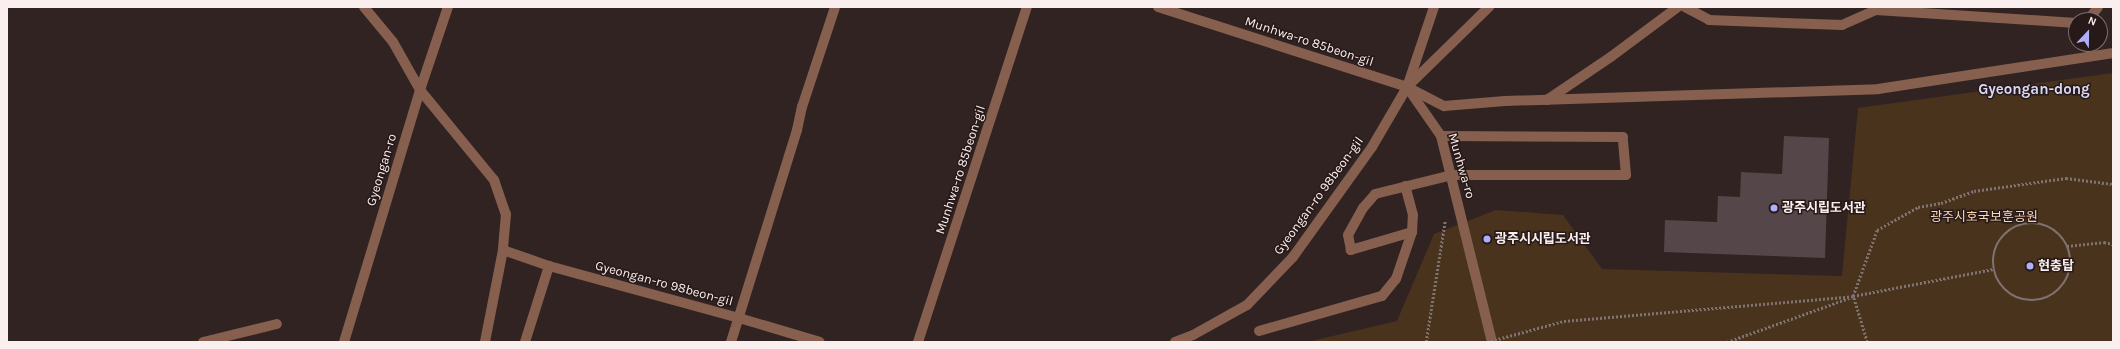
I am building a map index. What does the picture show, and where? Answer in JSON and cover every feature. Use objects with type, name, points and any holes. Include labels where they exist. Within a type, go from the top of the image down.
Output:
[{"type":"street","points":[[364,7],[393,42],[420,90],[494,180],[506,214],[503,250],[485,342]]},
{"type":"street","name":"Gyeongan-ro","points":[[344,342],[420,90],[448,7]]},
{"type":"street","points":[[731,342],[834,7]]},
{"type":"street","name":"Munhwa-ro 85beon-gil","points":[[918,342],[1028,7]]},
{"type":"street","name":"Munhwa-ro 85beon-gil","points":[[1158,7],[1406,87],[1444,106],[1547,100],[1878,89],[2113,53]]},
{"type":"street","points":[[1406,87],[1434,7]]},
{"type":"street","points":[[1406,87],[1489,7]]},
{"type":"street","points":[[1547,100],[1612,56],[1678,7]]},
{"type":"street","points":[[1685,7],[1709,20],[1842,24],[1876,10],[2068,22]]},
{"type":"street","name":"Gyeongan-ro 98beon-gil","points":[[1175,342],[1193,335],[1246,305],[1293,258],[1372,147],[1406,87]]},
{"type":"street","name":"Munhwa-ro","points":[[1406,87],[1441,136],[1452,175],[1492,342]]},
{"type":"street","points":[[1412,232],[1351,250],[1348,236],[1363,208],[1376,194],[1452,175],[1626,175],[1623,137],[1441,136]]},
{"type":"street","points":[[1259,331],[1382,296],[1396,279],[1412,232],[1413,215],[1405,186]]},
{"type":"street","name":"Gyeongan-ro 98beon-gil","points":[[503,250],[549,266],[739,318],[820,342]]},
{"type":"street","points":[[525,342],[549,266]]},
{"type":"street","points":[[202,342],[277,324]]},
{"type":"path","points":[[1867,342],[1853,296],[1878,230],[1918,207],[1941,203],[1974,191],[2066,178],[2113,184]]},
{"type":"path","points":[[1426,342],[1446,213]]},
{"type":"path","points":[[2027,223],[2039,224],[2051,228],[2061,236],[2068,246],[2071,258],[2070,272],[2056,293],[2044,299],[2030,301],[2017,298],[2006,291],[1997,281],[1993,269],[1993,255],[1997,244],[2004,234],[2015,227],[2027,223]]},
{"type":"path","points":[[2068,246],[2104,242],[2113,244]]},
{"type":"path","points":[[1487,342],[1564,322],[1853,296],[1993,269]]},
{"type":"path","points":[[1727,342],[1853,296]]},
{"type":"green space","name":"광주시호국보훈공원","points":[[2113,73],[2113,342],[1307,342],[1397,321],[1434,234],[1496,210],[1563,215],[1602,269],[1842,276],[1858,108]]},
{"type":"building","points":[[1784,136],[1829,138],[1825,258],[1664,252],[1665,220],[1717,222],[1718,196],[1740,197],[1741,172],[1782,174]]},
{"type":"place","name":"광주시립도서관","points":[[1774,208]]},
{"type":"place","name":"광주시시립도서관","points":[[1487,239]]},
{"type":"place","name":"현충탑","points":[[2030,266]]},
{"type":"district","name":"Gyeongan-dong","points":[[2034,90]]}]
